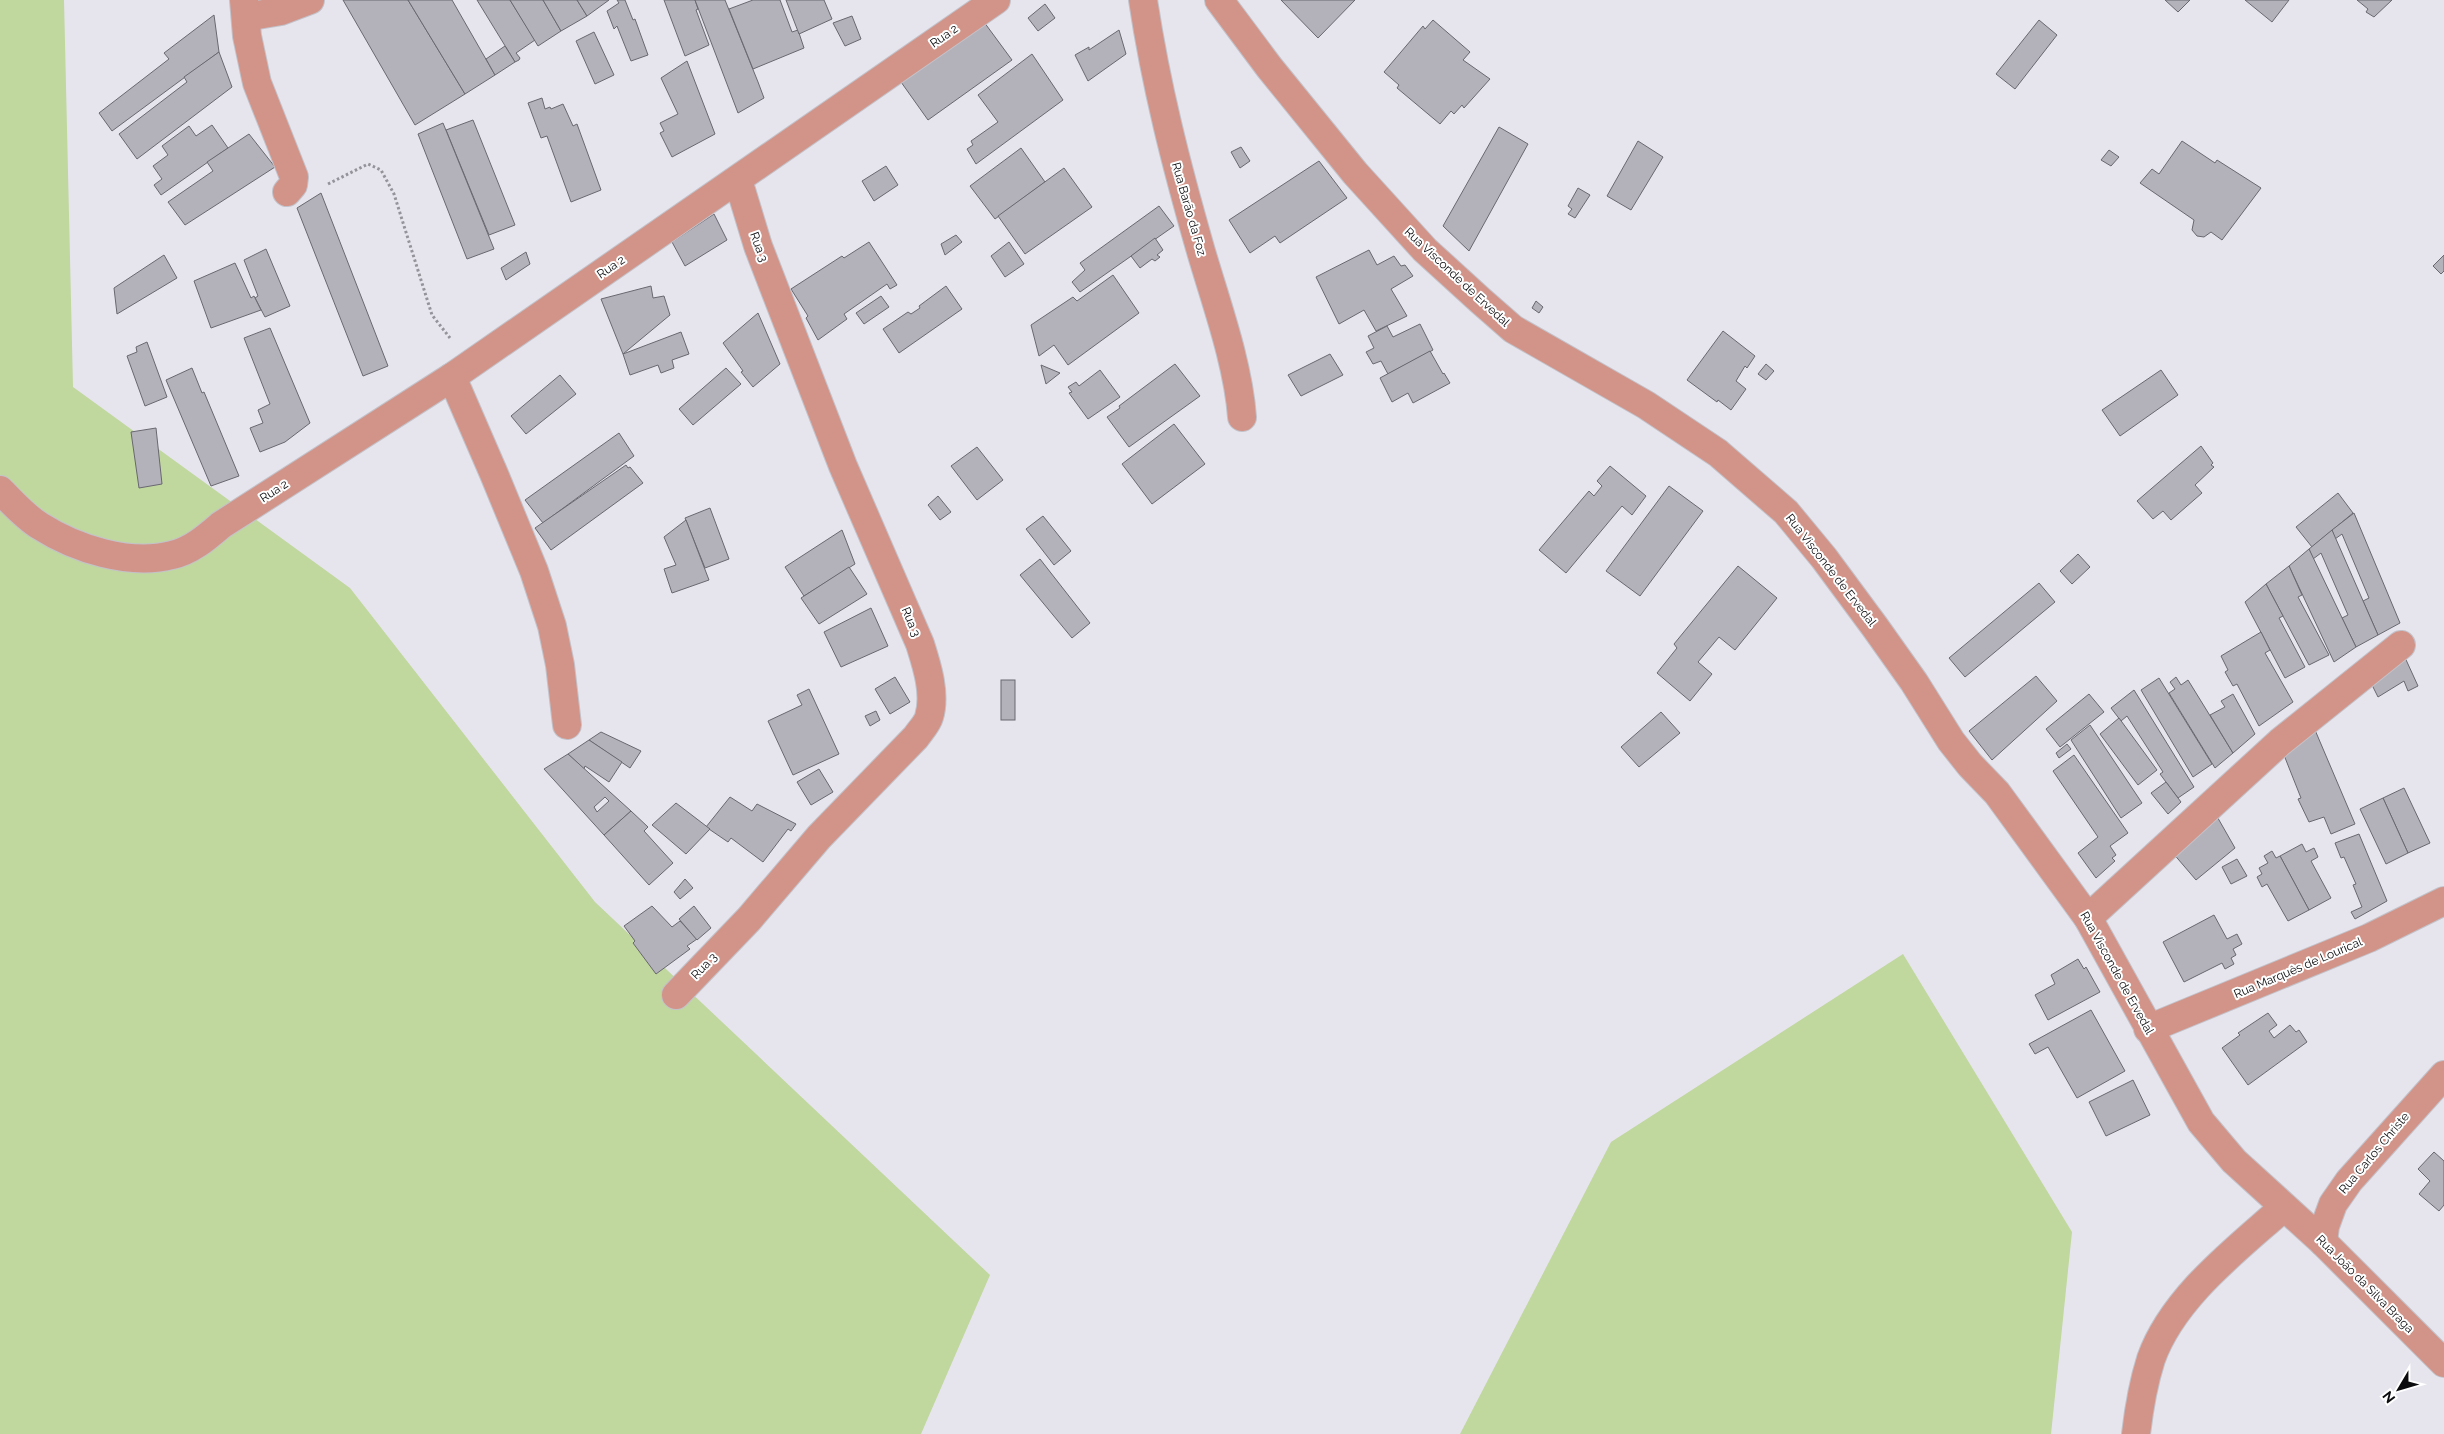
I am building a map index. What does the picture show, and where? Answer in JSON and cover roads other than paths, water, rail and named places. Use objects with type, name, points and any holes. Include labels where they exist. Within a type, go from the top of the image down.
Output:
[{"type":"street","points":[[290,187],[292,172],[283,154],[257,83],[247,36],[245,9],[281,11],[310,0]]},
{"type":"street","name":"Rua 2","points":[[0,490],[39,526],[80,546],[119,556],[152,559],[174,555],[198,544],[221,526],[460,371],[996,0]]},
{"type":"street","name":"Rua Barão da Foz","points":[[1142,0],[1161,104],[1178,173],[1234,373],[1242,417]]},
{"type":"street","name":"Rua Visconde de Ervedal","points":[[1220,0],[1269,67],[1355,173],[1425,250],[1474,296],[1514,329],[1630,396],[1718,453],[1786,512],[1824,558],[1875,627],[1914,682],[1951,741],[1970,765],[1998,793],[2088,918],[2201,1122],[2234,1161],[2284,1207]]},
{"type":"street","name":"Rua 3","points":[[676,995],[768,897],[820,836],[916,737],[929,718],[931,700],[929,673],[920,644],[843,466],[758,246],[738,180]]},
{"type":"street","points":[[460,371],[502,491],[534,571],[552,626],[560,665],[567,725]]},
{"type":"street","points":[[2088,918],[2280,742],[2401,645]]},
{"type":"street","name":"Rua Marquês de Lourical","points":[[2148,1029],[2369,938],[2444,901]]},
{"type":"street","name":"Rua Carlos Christe","points":[[2323,1242],[2325,1226],[2333,1204],[2349,1181],[2444,1075]]},
{"type":"street","points":[[2136,1434],[2141,1395],[2152,1357],[2174,1316],[2203,1280],[2284,1207]]},
{"type":"street","name":"Rua João da Silva Braga","points":[[2284,1207],[2323,1242],[2444,1363]]}]
